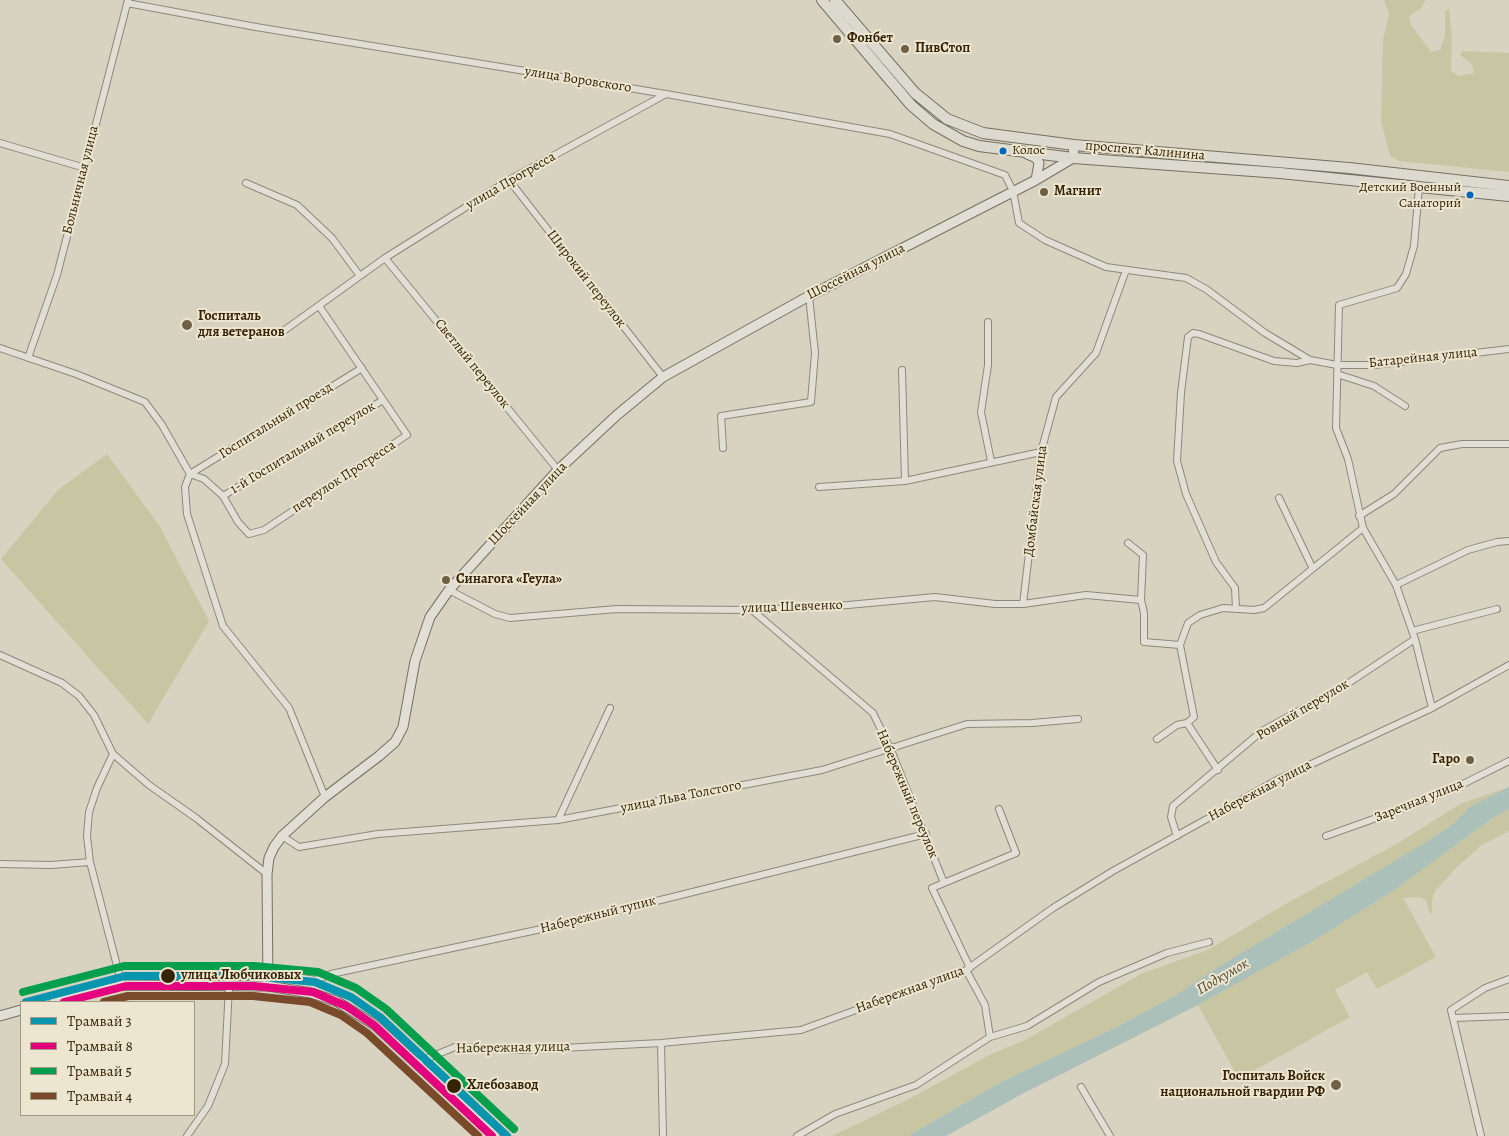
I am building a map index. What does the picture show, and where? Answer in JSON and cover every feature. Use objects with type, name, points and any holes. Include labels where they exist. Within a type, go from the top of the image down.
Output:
[{"type":"main road","name":"проспект Калинина","points":[[822,0],[893,85],[933,124],[979,146],[1073,158],[1280,173],[1509,196]]},
{"type":"main road","name":"проспект Калинина","points":[[835,0],[915,93],[947,119],[983,133],[1074,145],[1349,168],[1509,186]]},
{"type":"main road","points":[[1073,158],[1074,145]]},
{"type":"main road","points":[[1025,152],[1036,158],[1039,163],[1036,180]]},
{"type":"main road","name":"Шоссейная улица","points":[[268,986],[267,874],[269,858],[282,836],[325,797],[395,742],[403,727],[415,661],[430,617],[449,590],[558,470],[616,415],[663,378],[808,296],[1036,180],[1073,158]]},
{"type":"main road","points":[[58,1001],[122,985],[268,986],[311,993],[336,1001],[375,1025],[496,1136]]},
{"type":"main road","points":[[0,1016],[20,1010]]},
{"type":"street","name":"улица Воровского","points":[[127,1],[256,28],[666,94],[890,134],[1005,175],[1013,191]]},
{"type":"street","name":"Больничная улица","points":[[28,358],[57,275],[127,1]]},
{"type":"street","name":"улица Прогресса","points":[[282,332],[385,258],[508,180],[666,94]]},
{"type":"street","points":[[0,144],[85,168]]},
{"type":"street","name":"Широкий переулок","points":[[508,180],[663,378]]},
{"type":"street","points":[[246,183],[297,205],[332,238],[360,276]]},
{"type":"street","points":[[1420,187],[1414,246],[1406,274],[1397,288],[1339,305],[1336,428],[1348,459],[1363,528],[1396,585],[1415,639],[1432,708]]},
{"type":"street","points":[[1013,191],[1019,223],[1045,240],[1106,267],[1186,278],[1206,289],[1265,332],[1310,360],[1337,365]]},
{"type":"street","name":"Светлый переулок","points":[[385,258],[558,470]]},
{"type":"street","name":"Домбайская улица","points":[[1023,604],[1041,452],[1056,397],[1096,353],[1126,270]]},
{"type":"street","points":[[724,448],[721,416],[811,402],[815,353],[808,296]]},
{"type":"street","name":"переулок Прогресса","points":[[223,496],[238,522],[249,534],[264,530],[407,435],[319,306]]},
{"type":"street","points":[[988,322],[988,365],[981,412],[991,461]]},
{"type":"street","points":[[1236,609],[1235,588],[1216,562],[1186,494],[1177,461],[1182,383],[1188,337],[1193,333],[1274,361],[1297,363],[1310,360]]},
{"type":"street","points":[[0,348],[145,402],[162,425],[190,474],[204,479],[223,496]]},
{"type":"street","name":"Батарейная улица","points":[[1337,365],[1374,365],[1509,349]]},
{"type":"street","name":"Госпитальный проезд","points":[[190,474],[362,368]]},
{"type":"street","points":[[902,370],[905,482]]},
{"type":"street","name":"Батарейная улица","points":[[1337,374],[1374,386],[1404,406]]},
{"type":"street","name":"1-й Госпитальный переулок","points":[[223,496],[383,400]]},
{"type":"street","points":[[1360,516],[1394,494],[1440,448],[1462,444],[1509,444]]},
{"type":"street","points":[[819,487],[905,482],[991,461],[1041,452]]},
{"type":"street","points":[[190,474],[184,487],[187,514],[223,626],[289,708],[325,797]]},
{"type":"street","points":[[1279,498],[1312,567]]},
{"type":"street","points":[[1157,739],[1177,725],[1187,723],[1194,717],[1180,645],[1188,623],[1200,615],[1223,608],[1254,610],[1264,608],[1312,567],[1363,528]]},
{"type":"street","points":[[1396,585],[1468,550],[1497,542],[1509,542]]},
{"type":"street","points":[[1128,543],[1143,555],[1141,600],[1144,613],[1144,642],[1180,645]]},
{"type":"street","name":"улица Шевченко","points":[[449,590],[495,614],[510,618],[617,609],[752,610],[848,605],[935,597],[995,604],[1023,604],[1086,595],[1141,600]]},
{"type":"street","points":[[1412,631],[1497,609]]},
{"type":"street","name":"Набережный переулок","points":[[752,610],[873,712],[926,834],[944,883]]},
{"type":"street","name":"Ровный переулок","points":[[1176,836],[1171,817],[1172,806],[1262,732],[1342,688],[1415,639]]},
{"type":"street","points":[[0,655],[62,683],[79,696],[94,715],[113,754],[148,785],[196,818],[267,874]]},
{"type":"street","name":"Набережная улица","points":[[416,1063],[455,1047],[522,1050],[662,1043],[801,1030],[968,969],[1053,908],[1176,836],[1277,780],[1432,708],[1509,665]]},
{"type":"street","points":[[558,820],[610,708]]},
{"type":"street","name":"улица Льва Толстого","points":[[282,836],[299,847],[378,834],[558,820],[822,770],[891,750],[967,724],[1032,724],[1078,719]]},
{"type":"street","points":[[1187,723],[1218,770]]},
{"type":"street","points":[[113,754],[97,788],[89,812],[87,836],[90,862],[122,985]]},
{"type":"street","name":"Заречная улица","points":[[1326,836],[1421,802],[1509,761]]},
{"type":"street","points":[[990,1037],[985,1005],[932,888],[1016,853],[999,809]]},
{"type":"street","name":"Набережный тупик","points":[[268,973],[316,980],[331,974],[560,925],[926,834]]},
{"type":"street","points":[[0,864],[51,865],[90,862]]},
{"type":"street","points":[[797,1136],[835,1114],[916,1084],[990,1037],[1027,1026],[1098,982],[1167,954],[1209,942]]},
{"type":"street","points":[[1481,1136],[1451,1010],[1485,988],[1509,979]]},
{"type":"street","points":[[188,1136],[208,1106],[225,1064],[229,986]]},
{"type":"street","points":[[1453,1018],[1509,1016]]},
{"type":"street","points":[[662,1043],[663,1136]]},
{"type":"street","points":[[1081,1087],[1110,1136]]},
{"type":"shaded area","points":[[1384,0],[1425,0],[1422,7],[1409,16],[1411,25],[1431,52],[1440,50],[1445,36],[1445,11],[1449,9],[1452,36],[1451,71],[1459,76],[1474,73],[1472,64],[1460,55],[1462,51],[1509,53],[1509,172],[1399,161],[1390,156],[1381,122],[1383,40],[1389,14]]},
{"type":"shaded area","points":[[107,454],[159,525],[209,621],[148,724],[1,559],[58,490]]},
{"type":"shaded area","points":[[1509,787],[1471,806],[1452,825],[1426,842],[1223,964],[1176,995],[1115,1028],[1003,1081],[908,1136],[832,1136],[911,1098],[989,1055],[1025,1040],[1143,973],[1208,950],[1282,906],[1400,842],[1460,804]]},
{"type":"shaded area","points":[[1509,809],[1509,831],[1482,845],[1457,867],[1436,890],[1432,900],[1432,914],[1429,912],[1426,900],[1419,897],[1403,898],[1436,957],[1377,989],[1367,972],[1335,990],[1350,1017],[1239,1079],[1198,1005],[1320,937],[1397,888],[1491,819]]},
{"type":"water","name":"Подкумок","points":[[1509,787],[1509,809],[1491,819],[1397,888],[1320,937],[1198,1005],[1022,1094],[946,1136],[908,1136],[1003,1081],[1115,1028],[1176,995],[1223,964],[1426,842],[1452,825],[1471,806]]},
{"type":"tram line","name":"5","points":[[23,992],[124,966],[254,966],[318,972],[356,988],[386,1009],[514,1129]]},
{"type":"tram line","name":"3","points":[[30,1001],[125,976],[254,976],[315,982],[351,997],[380,1017],[507,1136]]},
{"type":"tram line","name":"8","points":[[68,1001],[126,986],[254,986],[313,992],[346,1006],[374,1025],[492,1136]]},
{"type":"tram line","name":"4","points":[[108,1001],[128,996],[253,996],[310,1002],[341,1015],[367,1033],[478,1136]]},
{"type":"place","name":"Фонбет","points":[[837,39]]},
{"type":"place","name":"ПивСтоп","points":[[905,49]]},
{"type":"place","name":"Колос","points":[[1003,151]]},
{"type":"place","name":"Магнит","points":[[1044,192]]},
{"type":"place","name":"Детский Военный Санаторий","points":[[1470,195]]},
{"type":"place","name":"Госпиталь для ветеранов","points":[[187,325]]},
{"type":"place","name":"Синагога «Геула»","points":[[446,580]]},
{"type":"place","name":"Гаро","points":[[1470,760]]},
{"type":"place","name":"улица Любчиковых","points":[[168,976]]},
{"type":"place","name":"Госпиталь Войск национальной гвардии РФ","points":[[1336,1085]]},
{"type":"place","name":"Хлебозавод","points":[[454,1086]]}]
